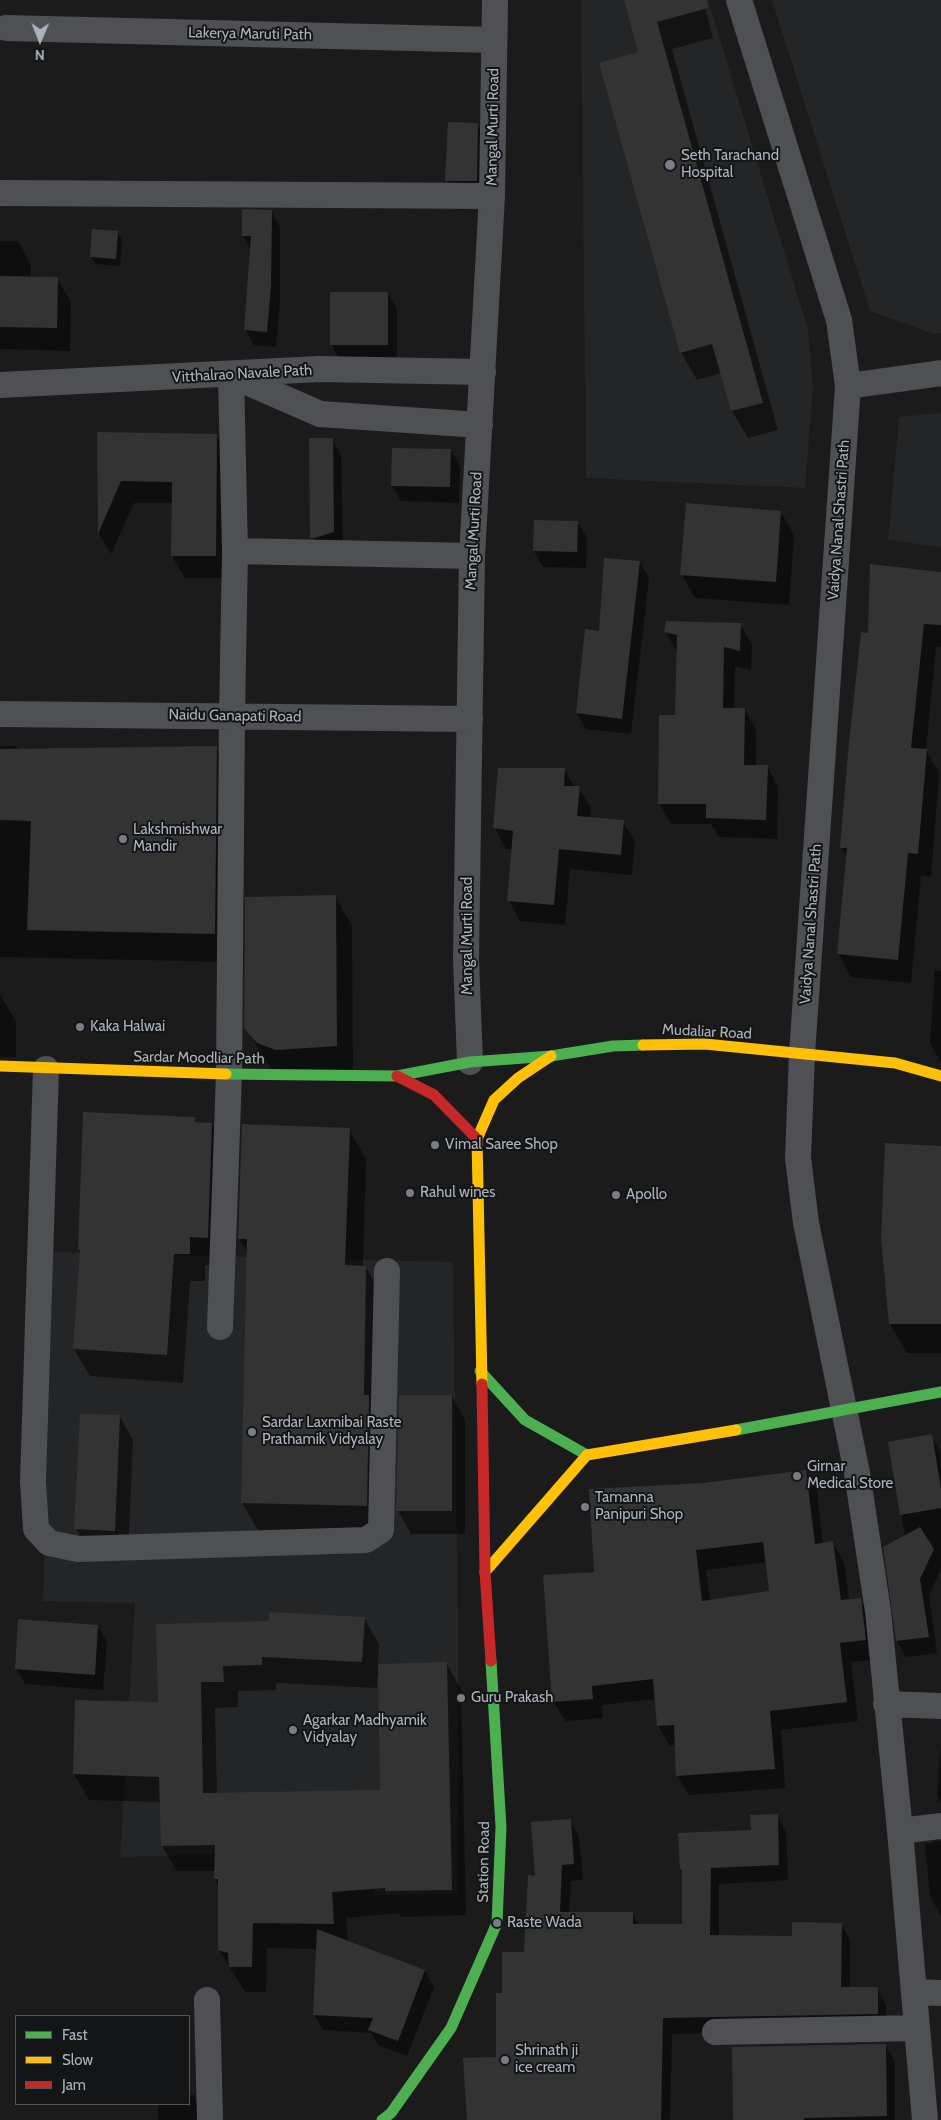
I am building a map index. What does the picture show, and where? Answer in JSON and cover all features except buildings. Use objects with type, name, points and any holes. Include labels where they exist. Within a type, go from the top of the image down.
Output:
[{"type":"street","name":"Mangal Murti Road","points":[[470,1062],[466,959],[472,556],[484,372],[492,196],[495,0]]},
{"type":"street","name":"Vaidya Nanal Shastri Path","points":[[739,0],[839,320],[848,386],[802,1054],[798,1158],[806,1223],[857,1473],[878,1611],[900,1831],[925,2120]]},
{"type":"street","name":"Lakerya Maruti Path","points":[[2,29],[494,40]]},
{"type":"street","points":[[0,193],[492,196]]},
{"type":"street","name":"Vitthalrao Navale Path","points":[[0,385],[319,370],[484,372]]},
{"type":"street","points":[[848,386],[941,373]]},
{"type":"street","points":[[220,1327],[229,1074],[235,551],[231,375],[320,414],[480,425]]},
{"type":"street","points":[[235,551],[472,556]]},
{"type":"street","name":"Naidu Ganapati Road","points":[[0,714],[470,719]]},
{"type":"street","name":"Mudaliar Road","points":[[470,1062],[551,1056],[613,1046],[705,1044],[895,1063],[941,1076]]},
{"type":"street","points":[[476,1139],[494,1100],[518,1078],[551,1056]]},
{"type":"street","name":"Sardar Moodliar Path","points":[[0,1066],[229,1074],[397,1076],[470,1062]]},
{"type":"street","points":[[46,1069],[33,1482],[36,1529],[49,1543],[78,1549],[366,1540],[381,1530],[387,1271]]},
{"type":"street","name":"Sardar Moodliar Path","points":[[397,1076],[434,1094],[476,1139]]},
{"type":"street","name":"Station Road","points":[[382,2120],[391,2113],[451,2028],[497,1923],[501,1827],[485,1572],[476,1139]]},
{"type":"street","points":[[480,1371],[525,1420],[587,1455],[844,1411],[941,1392]]},
{"type":"street","points":[[485,1572],[587,1455]]},
{"type":"street","points":[[886,1704],[941,1706]]},
{"type":"street","points":[[900,1831],[941,1826]]},
{"type":"street","points":[[914,1992],[941,1993]]},
{"type":"street","points":[[207,2000],[210,2120]]},
{"type":"street","points":[[715,2032],[917,2028]]},
{"type":"shaded area","name":"Seth Tarachand Hospital","points":[[581,0],[708,0],[808,330],[813,388],[805,488],[586,478]]},
{"type":"shaded area","name":"Seth Tarachand Hospital","points":[[772,0],[941,0],[941,333],[934,334],[870,311]]},
{"type":"shaded area","points":[[941,413],[941,547],[888,540],[899,417]]},
{"type":"shaded area","name":"Sardar Laxmibai Raste Prathamik Vidyalay","points":[[53,1252],[453,1262],[458,1611],[458,1894],[374,1895],[373,1849],[120,1857],[135,1603],[43,1601]]},
{"type":"traffic: fast","points":[[226,1074],[397,1076],[470,1062],[551,1056],[613,1046],[643,1045]]},
{"type":"traffic: fast","points":[[480,1371],[525,1420],[587,1455]]},
{"type":"traffic: fast","points":[[736,1430],[941,1392]]},
{"type":"traffic: fast","points":[[382,2120],[391,2113],[451,2028],[497,1923],[501,1827],[491,1661]]},
{"type":"traffic: slow","points":[[643,1045],[705,1044],[895,1063],[941,1076]]},
{"type":"traffic: slow","points":[[482,1384],[477,1139],[494,1100],[518,1078],[551,1056]]},
{"type":"traffic: slow","points":[[0,1066],[226,1074]]},
{"type":"traffic: slow","points":[[485,1572],[587,1455],[736,1430]]},
{"type":"traffic: jam","points":[[397,1076],[434,1095],[477,1139]]},
{"type":"traffic: jam","points":[[482,1384],[485,1572],[491,1661]]},
{"type":"place","name":"Seth Tarachand Hospital","points":[[670,165]]},
{"type":"place","name":"Lakshmishwar Mandir","points":[[123,839]]},
{"type":"place","name":"Kaka Halwai","points":[[80,1027]]},
{"type":"place","name":"Vimal Saree Shop","points":[[435,1145]]},
{"type":"place","name":"Rahul wines","points":[[410,1193]]},
{"type":"place","name":"Apollo","points":[[616,1195]]},
{"type":"place","name":"Sardar Laxmibai Raste Prathamik Vidyalay","points":[[252,1432]]},
{"type":"place","name":"Girnar Medical Store","points":[[797,1476]]},
{"type":"place","name":"Tamanna Panipuri Shop","points":[[585,1507]]},
{"type":"place","name":"Guru Prakash","points":[[461,1698]]},
{"type":"place","name":"Agarkar Madhyamik Vidyalay","points":[[293,1730]]},
{"type":"place","name":"Raste Wada","points":[[497,1923]]},
{"type":"place","name":"Shrinath ji ice cream","points":[[505,2060]]}]
